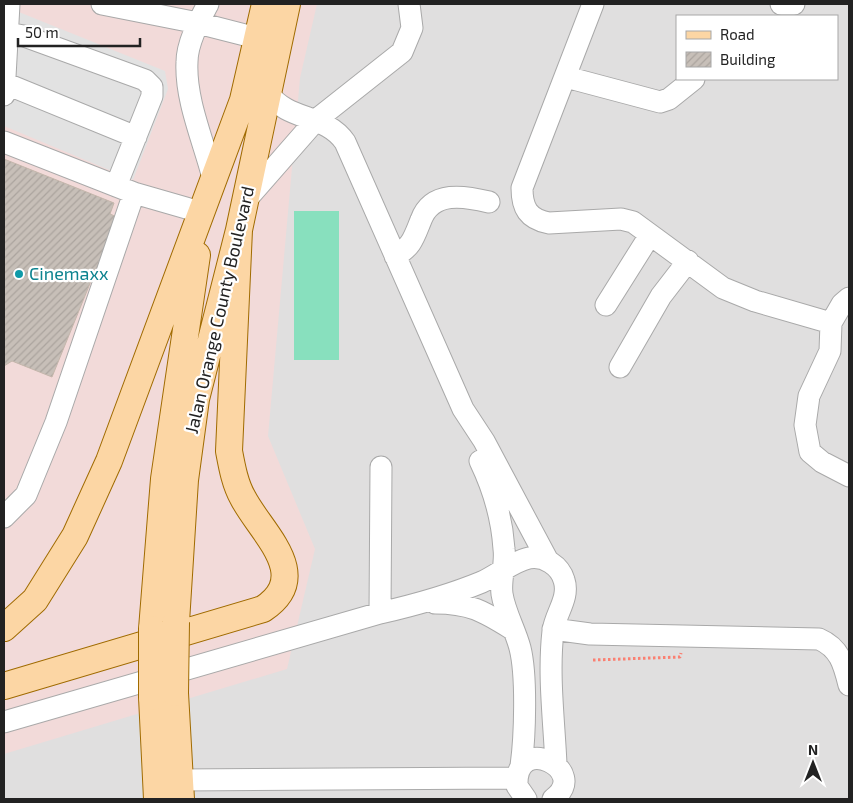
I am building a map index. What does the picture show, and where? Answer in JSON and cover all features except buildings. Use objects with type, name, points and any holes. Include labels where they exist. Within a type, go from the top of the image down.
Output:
[{"type":"main road","points":[[4,628],[35,600],[75,536],[109,461],[243,100],[265,4]]},
{"type":"main road","name":"Jalan Orange County Boulevard","points":[[164,625],[196,399],[246,200],[287,4]]},
{"type":"main road","name":"Jalan Orange County Boulevard","points":[[168,790],[164,695],[164,479],[206,197]]},
{"type":"main road","points":[[4,686],[263,609],[274,602],[280,591],[285,572],[280,553],[243,498],[234,474],[229,451],[239,230]]},
{"type":"street","points":[[102,4],[198,23],[257,38]]},
{"type":"street","points":[[4,142],[125,189],[206,197],[188,82],[187,60],[198,23],[208,4]]},
{"type":"street","points":[[246,200],[316,120],[402,52],[412,28],[409,4]]},
{"type":"street","points":[[593,4],[522,188],[524,207],[528,214],[537,220],[549,222],[621,219],[633,222],[723,288],[756,301],[831,323]]},
{"type":"street","points":[[781,4],[794,4]]},
{"type":"street","points":[[7,18],[4,89],[136,137]]},
{"type":"street","points":[[4,517],[26,495],[56,422],[125,189],[136,137],[152,96],[152,87],[144,80],[24,36],[7,18]]},
{"type":"street","points":[[566,77],[660,102],[669,99],[693,80]]},
{"type":"street","points":[[268,94],[286,111],[316,120],[331,128],[346,142],[463,409],[472,445],[492,485],[504,548],[504,572],[500,584],[503,603],[514,633],[522,667],[524,746],[521,787]]},
{"type":"street","points":[[395,256],[409,248],[415,238],[421,219],[434,204],[458,196],[489,202]]},
{"type":"street","points":[[606,305],[650,234]]},
{"type":"street","points":[[620,367],[661,296],[688,261]]},
{"type":"street","points":[[849,298],[842,304],[831,323],[830,351],[809,396],[805,425],[810,452],[822,462],[849,476]]},
{"type":"street","points":[[463,409],[484,440],[548,561]]},
{"type":"street","points":[[380,467],[380,613]]},
{"type":"street","points":[[4,722],[380,613],[427,603],[504,572],[523,560],[540,558],[548,561],[559,570],[565,580],[565,593],[553,629],[551,665],[556,764],[562,780],[556,798]]},
{"type":"street","points":[[427,603],[459,603],[484,612],[514,633]]},
{"type":"street","points":[[553,629],[590,634],[819,640],[830,644],[844,665],[849,685]]},
{"type":"street","points":[[521,787],[529,760],[538,758],[548,759],[556,764]]},
{"type":"street","points":[[168,790],[521,787]]},
{"type":"path","points":[[593,660],[680,657],[683,635]]},
{"type":"shaded area","points":[[4,4],[849,4],[849,799],[4,799]]},
{"type":"shaded area","points":[[4,4],[317,4],[300,78],[268,436],[315,549],[287,669],[4,754]]},
{"type":"shaded area","points":[[4,6],[165,71],[168,89],[133,180],[4,126]]},
{"type":"green space","points":[[294,211],[339,211],[339,360],[294,360]]},
{"type":"place","name":"Cinemaxx","points":[[19,274]]}]
